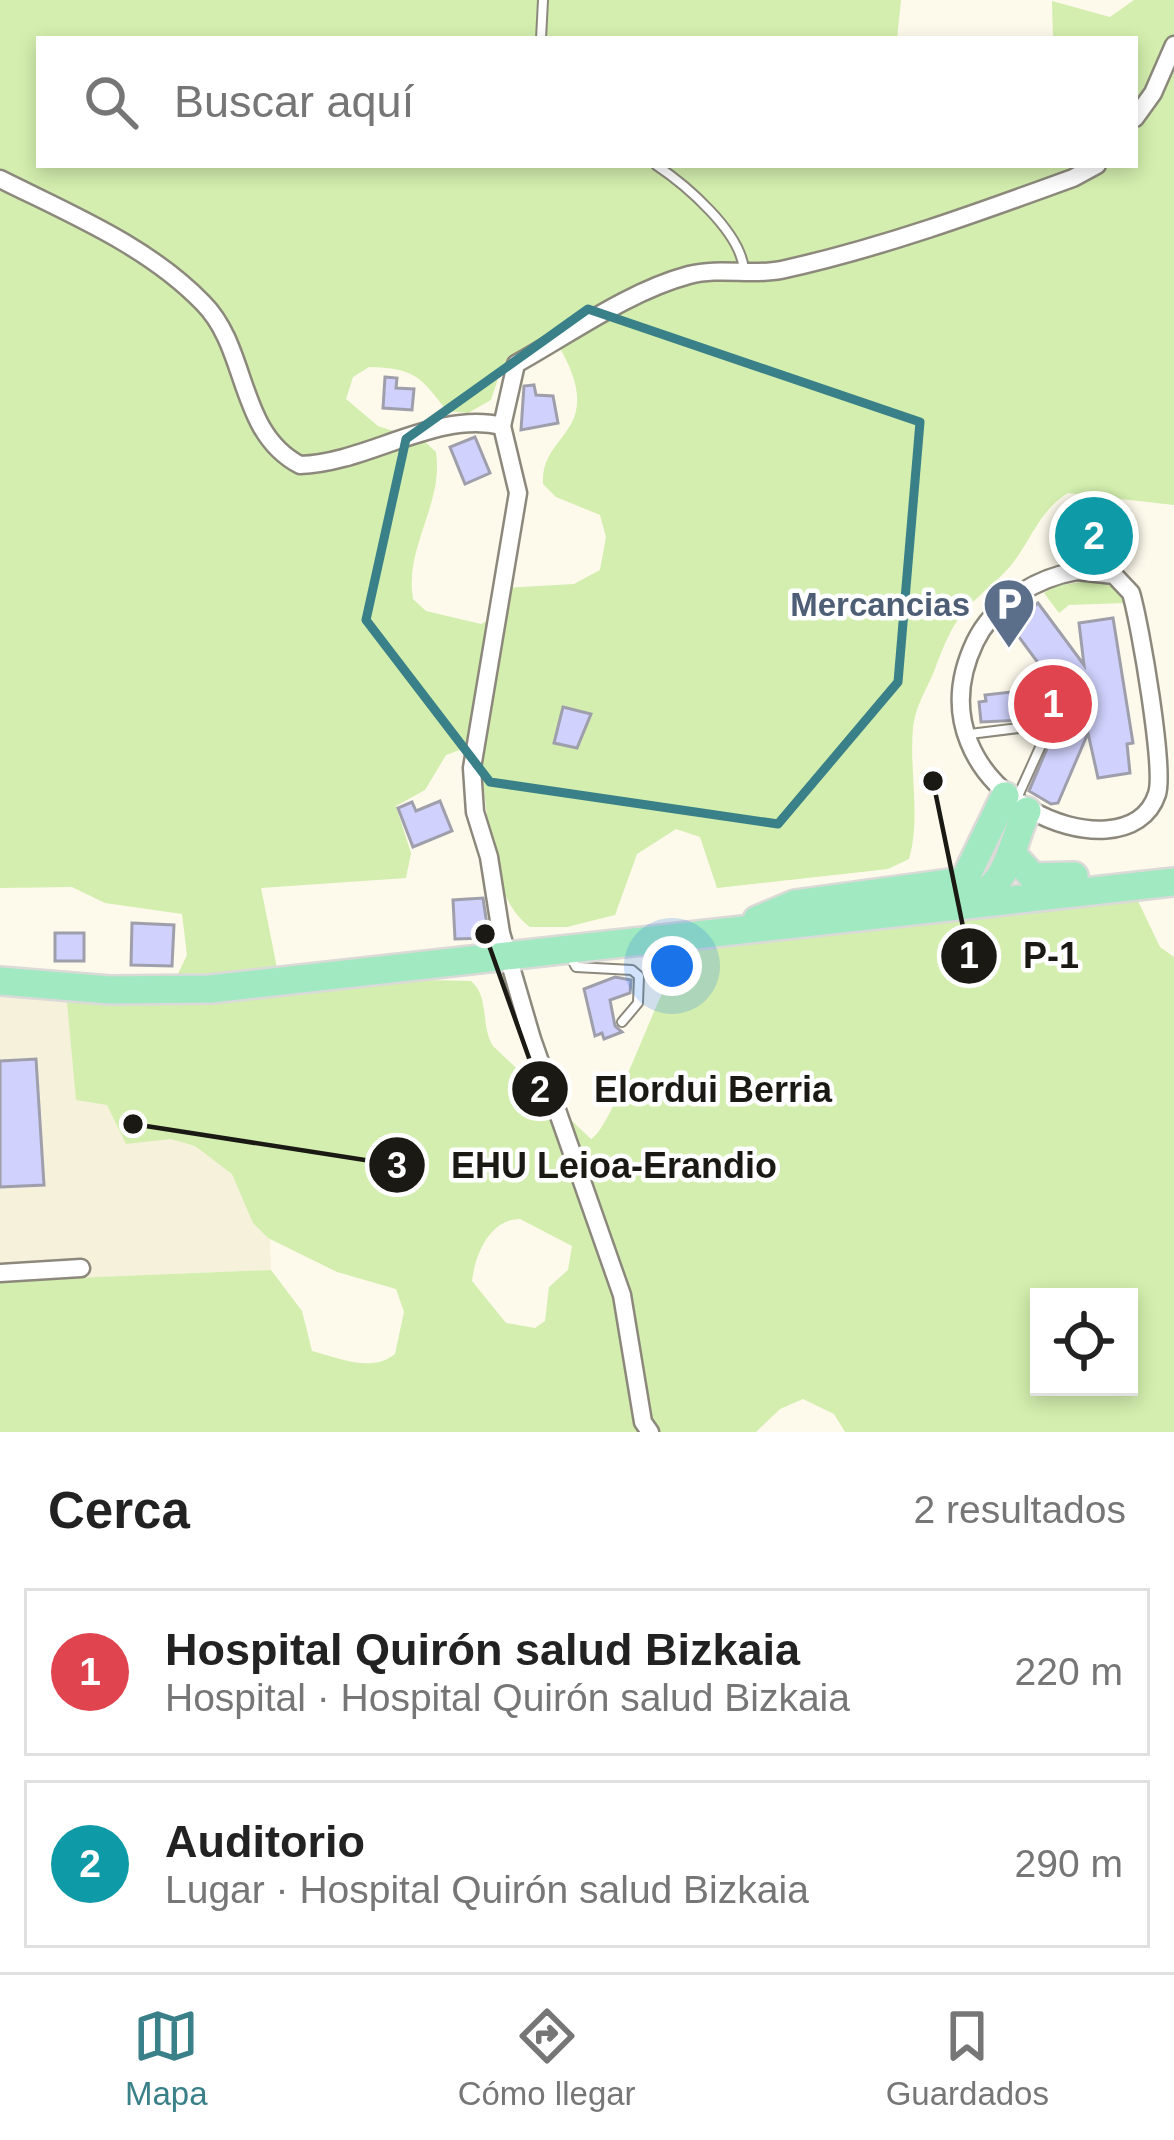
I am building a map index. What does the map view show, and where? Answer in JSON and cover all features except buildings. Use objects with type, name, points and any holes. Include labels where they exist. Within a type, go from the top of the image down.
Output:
[{"type":"main road","points":[[843,919],[881,908],[982,896],[991,889],[1016,803]]},
{"type":"main road","points":[[1006,840],[1033,878],[1174,876]]},
{"type":"main road","points":[[757,920],[795,904],[956,884],[1006,840]]},
{"type":"main road","points":[[0,981],[176,991],[843,919],[1174,876]]},
{"type":"main road","points":[[669,936],[991,889],[1174,876]]},
{"type":"street","points":[[1138,114],[1153,93],[1174,45]]},
{"type":"street","points":[[643,1428],[622,1294],[532,1039],[472,787],[518,493],[502,426],[516,364],[686,276],[774,272],[869,248],[1091,168]]},
{"type":"street","points":[[0,178],[76,213],[203,302],[224,332],[254,413],[272,442],[300,465],[369,454],[477,420],[502,426]]},
{"type":"street","points":[[1077,571],[1123,580],[1135,604],[1158,764],[1157,794],[1148,810],[1125,823],[1091,829],[1062,824],[1016,803],[981,767],[967,734],[962,688],[984,627],[1028,588],[1077,571]]},
{"type":"street","points":[[0,1273],[81,1268]]},
{"type":"lane","points":[[541,36],[543,0]]},
{"type":"lane","points":[[659,168],[725,230],[743,258],[744,270]]},
{"type":"lane","points":[[967,734],[1034,726],[1042,743],[1016,803]]},
{"type":"lane","points":[[568,947],[576,968],[632,970],[639,976],[642,991],[622,1022]]},
{"type":"highlighted area","points":[[588,309],[920,422],[898,682],[778,824],[490,782],[366,620],[406,439]]},
{"type":"shaded area","points":[[0,989],[104,999],[264,1063],[271,1270],[0,1281]]},
{"type":"green space","points":[[0,0],[901,0],[897,36],[36,36],[36,168],[1138,168],[1138,36],[1053,36],[1052,1],[1110,17],[1134,0],[1174,0],[1174,505],[1068,493],[1048,510],[1013,563],[962,614],[914,719],[914,827],[909,859],[888,869],[717,888],[700,837],[676,829],[637,854],[615,915],[567,927],[530,927],[505,895],[498,874],[480,762],[460,750],[446,755],[425,790],[396,806],[411,853],[406,878],[261,888],[282,993],[383,979],[471,981],[481,995],[493,1046],[591,1139],[612,1109],[665,988],[689,946],[1138,901],[1160,947],[1174,957],[1174,1432],[845,1432],[834,1414],[803,1399],[780,1409],[756,1432],[0,1432],[0,1281],[271,1270],[302,1311],[312,1351],[365,1363],[395,1354],[404,1312],[396,1289],[337,1272],[268,1238],[253,1223],[232,1174],[195,1146],[171,1139],[126,1144],[107,1105],[76,1100],[65,981],[175,980],[187,955],[182,914],[105,903],[72,887],[0,888]],"holes":[[[549,348],[560,348],[573,376],[575,415],[551,452],[543,484],[556,497],[600,515],[606,537],[600,570],[574,584],[505,588],[489,620],[481,624],[426,611],[413,599],[412,580],[435,490],[436,452],[424,441],[378,426],[346,399],[353,377],[369,367],[407,372],[423,382],[447,411],[468,413],[491,400],[502,366]],[[520,1219],[572,1246],[568,1270],[549,1287],[545,1321],[535,1328],[506,1323],[472,1281],[486,1240],[509,1221]]]},
{"type":"green space","points":[[1094,580],[1113,587],[1125,603],[1069,605],[1059,613],[1044,593],[1055,586]]},
{"type":"place","name":"Auditorio","points":[[1094,536]]},
{"type":"place","name":"Mercancias","points":[[1009,650]]},
{"type":"place","name":"Hospital Quirón salud Bizkaia","points":[[1053,704]]},
{"type":"place","name":"P-1","points":[[933,781]]},
{"type":"place","name":"Elordui Berria","points":[[485,934]]},
{"type":"place","name":"EHU Leioa-Erandio","points":[[133,1124]]}]
